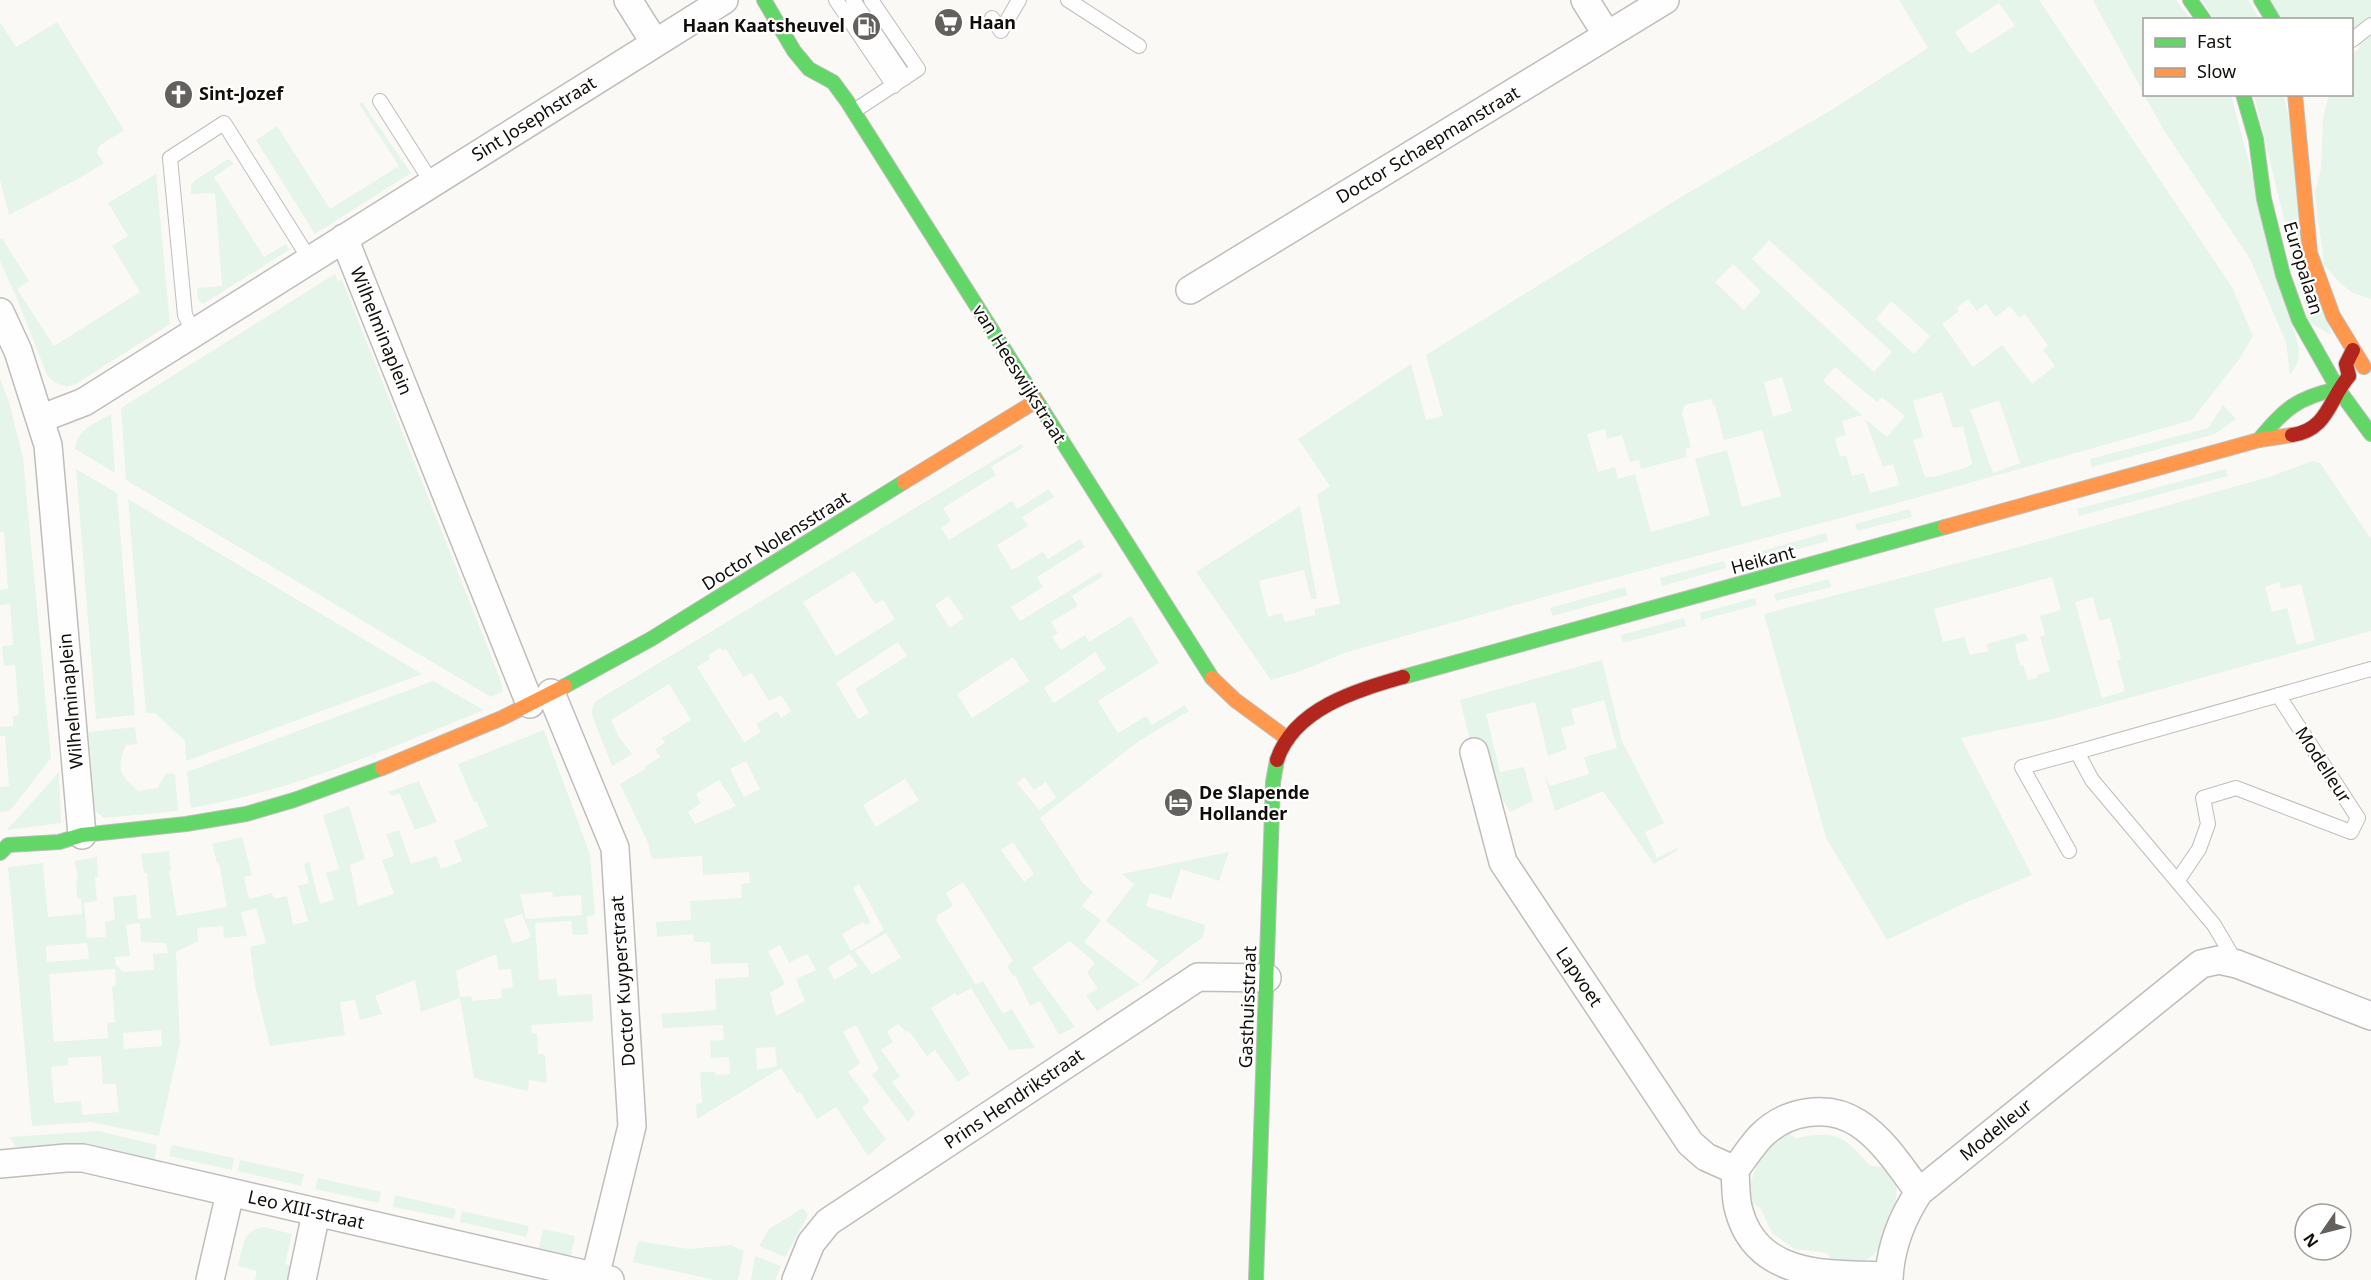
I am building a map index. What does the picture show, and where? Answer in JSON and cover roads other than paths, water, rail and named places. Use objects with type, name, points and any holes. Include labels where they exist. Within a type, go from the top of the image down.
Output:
[{"type":"street","points":[[627,0],[655,43]]},
{"type":"street","name":"Sint Josephstraat","points":[[344,238],[724,0]]},
{"type":"street","name":"van Heeswijkstraat","points":[[764,0],[794,51],[809,69],[833,82],[854,111],[1207,673],[1235,700],[1288,739]]},
{"type":"street","points":[[1585,0],[1607,35]]},
{"type":"street","name":"Doctor Schaepmanstraat","points":[[1190,290],[1665,0]]},
{"type":"street","points":[[2190,0],[2203,18]]},
{"type":"street","points":[[2261,0],[2272,18]]},
{"type":"street","name":"Europalaan","points":[[2243,96],[2256,140],[2264,199],[2283,275],[2299,320],[2338,389],[2371,434]]},
{"type":"street","name":"Europalaan","points":[[2295,96],[2310,253],[2333,316],[2357,347],[2371,377]]},
{"type":"street","points":[[40,419],[84,402],[344,238]]},
{"type":"street","name":"Wilhelminaplein","points":[[344,238],[541,698]]},
{"type":"street","name":"Wilhelminaplein","points":[[0,312],[18,351],[48,445],[82,835]]},
{"type":"street","name":"Heikant","points":[[1288,739],[1318,709],[1370,687],[2259,440],[2302,434],[2315,427],[2329,412],[2338,389],[2349,376],[2346,364],[2357,347]]},
{"type":"street","points":[[2259,440],[2285,408],[2315,393],[2338,389]]},
{"type":"street","name":"Doctor Nolensstraat","points":[[541,698],[651,639],[1036,401]]},
{"type":"street","points":[[0,853],[8,846],[59,842],[82,835],[186,824],[246,814],[284,803],[389,765],[502,718],[541,698]]},
{"type":"street","name":"Doctor Kuyperstraat","points":[[541,698],[615,848],[632,1126],[603,1278]]},
{"type":"street","name":"Gasthuisstraat","points":[[1256,1280],[1273,782],[1279,757],[1288,739]]},
{"type":"street","name":"Lapvoet","points":[[1474,753],[1503,862],[1690,1143],[1706,1157],[1735,1170]]},
{"type":"street","name":"Modelleur","points":[[1889,1278],[1899,1229],[1905,1213],[1919,1192],[2201,964],[2219,960],[2237,964],[2371,1016]]},
{"type":"street","name":"Prins Hendrikstraat","points":[[796,1280],[811,1243],[828,1222],[1198,977],[1267,978]]},
{"type":"street","points":[[1889,1278],[1801,1272],[1780,1273],[1750,1237],[1738,1211],[1735,1170],[1761,1137],[1778,1124],[1793,1116],[1811,1111],[1837,1114],[1858,1123],[1876,1139],[1919,1192]]},
{"type":"street","name":"Leo XIII-straat","points":[[0,1158],[83,1158],[316,1213],[562,1275],[603,1278]]},
{"type":"street","points":[[210,1280],[230,1193]]},
{"type":"street","points":[[302,1280],[316,1213]]},
{"type":"lane","points":[[836,0],[900,82]]},
{"type":"lane","points":[[853,0],[900,82]]},
{"type":"lane","points":[[854,111],[918,69],[871,0]]},
{"type":"lane","points":[[992,18],[1001,31],[1019,0]]},
{"type":"lane","points":[[1068,0],[1139,46]]},
{"type":"lane","points":[[2353,39],[2371,26]]},
{"type":"lane","points":[[380,101],[432,183]]},
{"type":"lane","points":[[2299,121],[2308,103]]},
{"type":"lane","points":[[194,333],[185,315],[170,158],[224,123],[310,260]]},
{"type":"lane","points":[[2069,851],[2022,766],[2371,669]]},
{"type":"lane","name":"Modelleur","points":[[2178,880],[2199,849],[2208,824],[2203,798],[2235,788],[2351,832],[2358,819],[2278,695]]},
{"type":"lane","points":[[2077,752],[2092,780],[2214,925],[2237,964]]},
{"type":"place","name":"Haan","points":[[948,23]]},
{"type":"place","name":"Haan Kaatsheuvel","points":[[866,26]]},
{"type":"place","name":"Sint-Jozef","points":[[178,94]]},
{"type":"place","name":"De Slapende Hollander","points":[[1178,803]]}]
